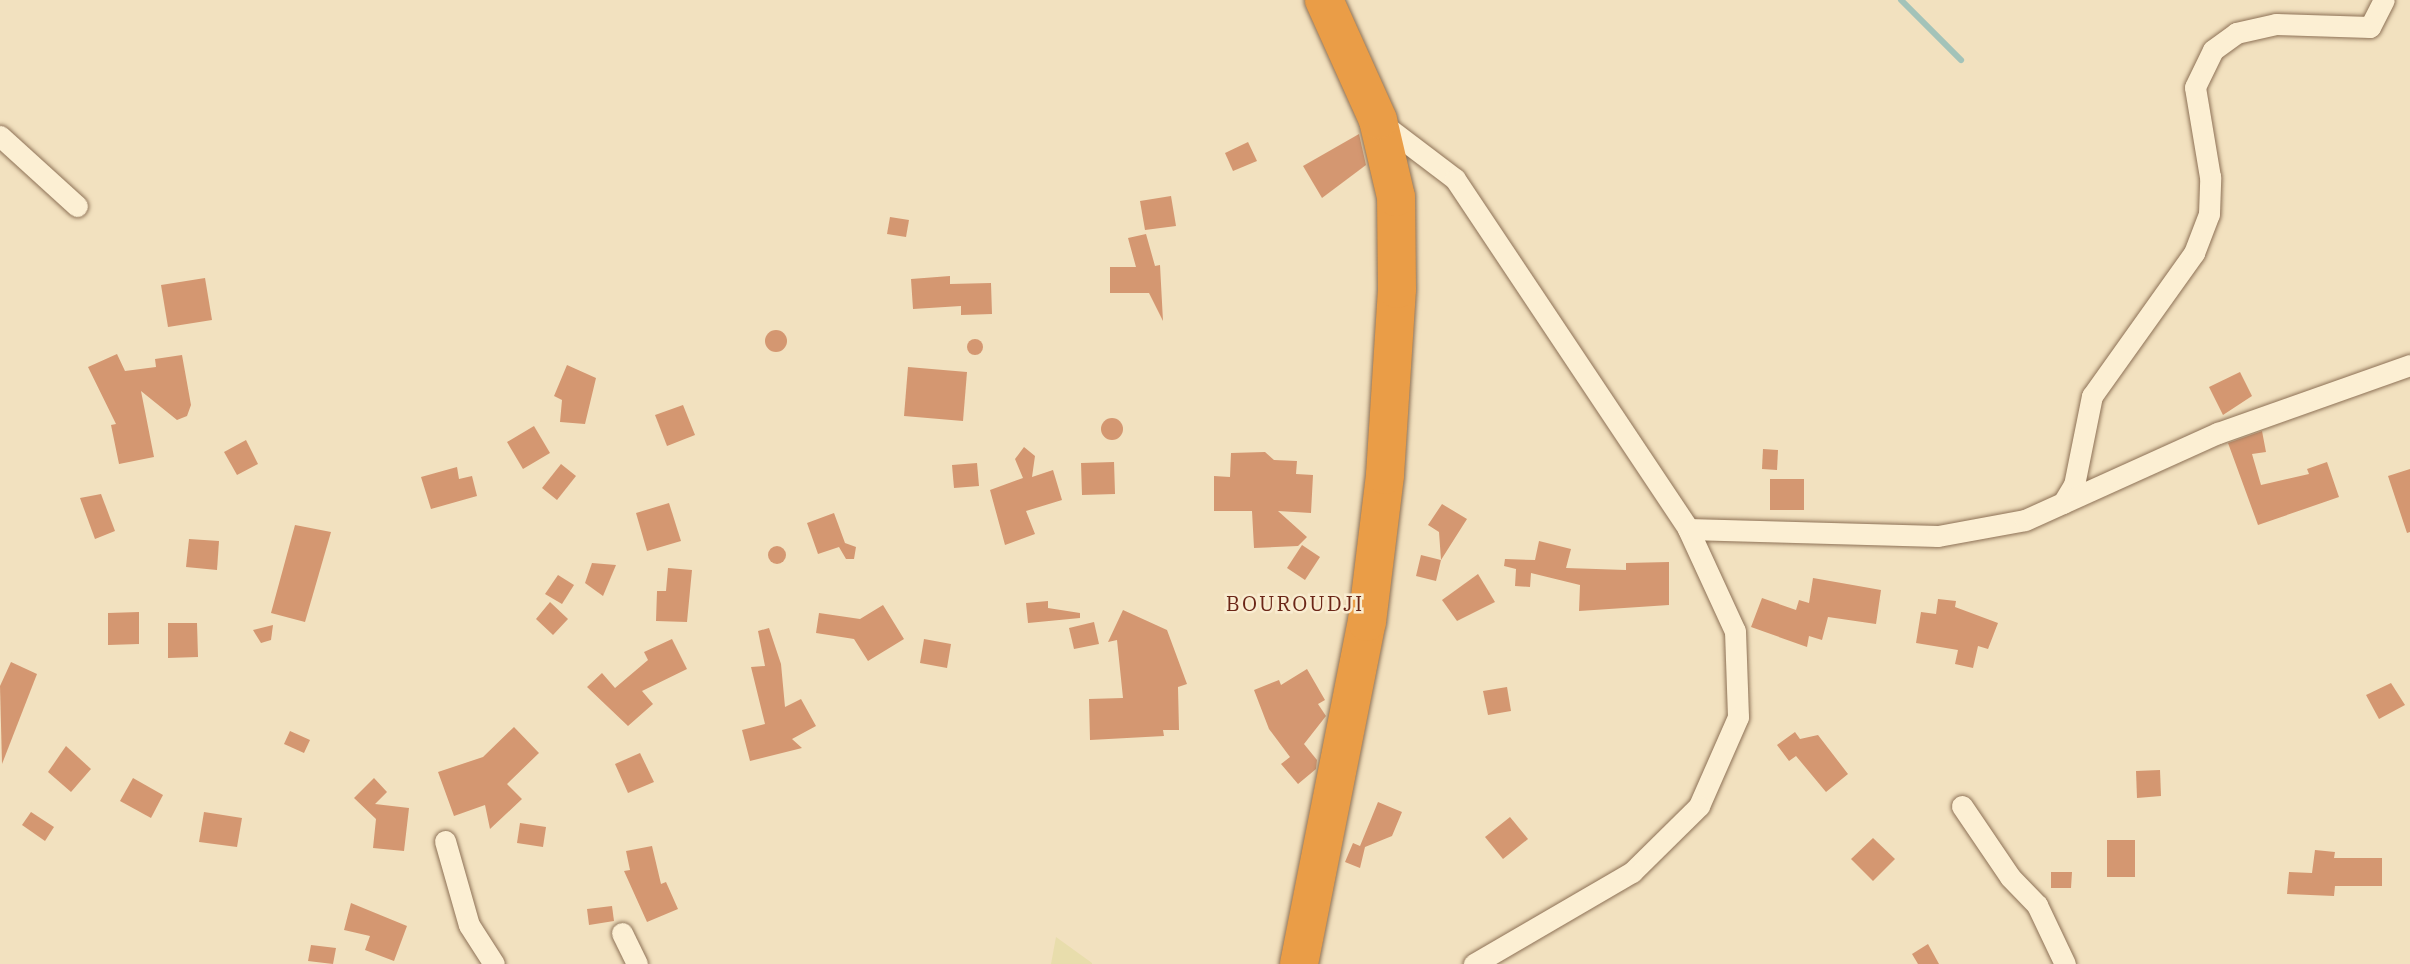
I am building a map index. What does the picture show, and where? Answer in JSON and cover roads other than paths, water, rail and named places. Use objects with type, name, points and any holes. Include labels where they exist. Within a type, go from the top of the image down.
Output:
[{"type":"highway","points":[[1299,964],[1367,622],[1385,475],[1397,289],[1396,197],[1378,120],[1324,0]]},
{"type":"street","points":[[2063,502],[2074,485],[2092,396],[2194,253],[2209,214],[2210,177],[2195,87],[2213,50],[2236,33],[2276,24],[2370,27],[2384,0]]},
{"type":"street","points":[[1378,120],[1455,179],[1688,529],[1735,631],[1738,717],[1699,806],[1632,872],[1474,964]]},
{"type":"street","points":[[0,136],[77,206]]},
{"type":"street","points":[[1688,529],[1938,536],[2025,520],[2218,433],[2410,365]]},
{"type":"street","points":[[1962,806],[2010,877],[2036,905],[2065,964]]},
{"type":"street","points":[[445,841],[469,925],[494,964]]},
{"type":"street","points":[[622,933],[637,964]]},
{"type":"waterway","points":[[1901,0],[1961,60]]},
{"type":"district","name":"BOUROUDJI","points":[[1295,603]]}]
